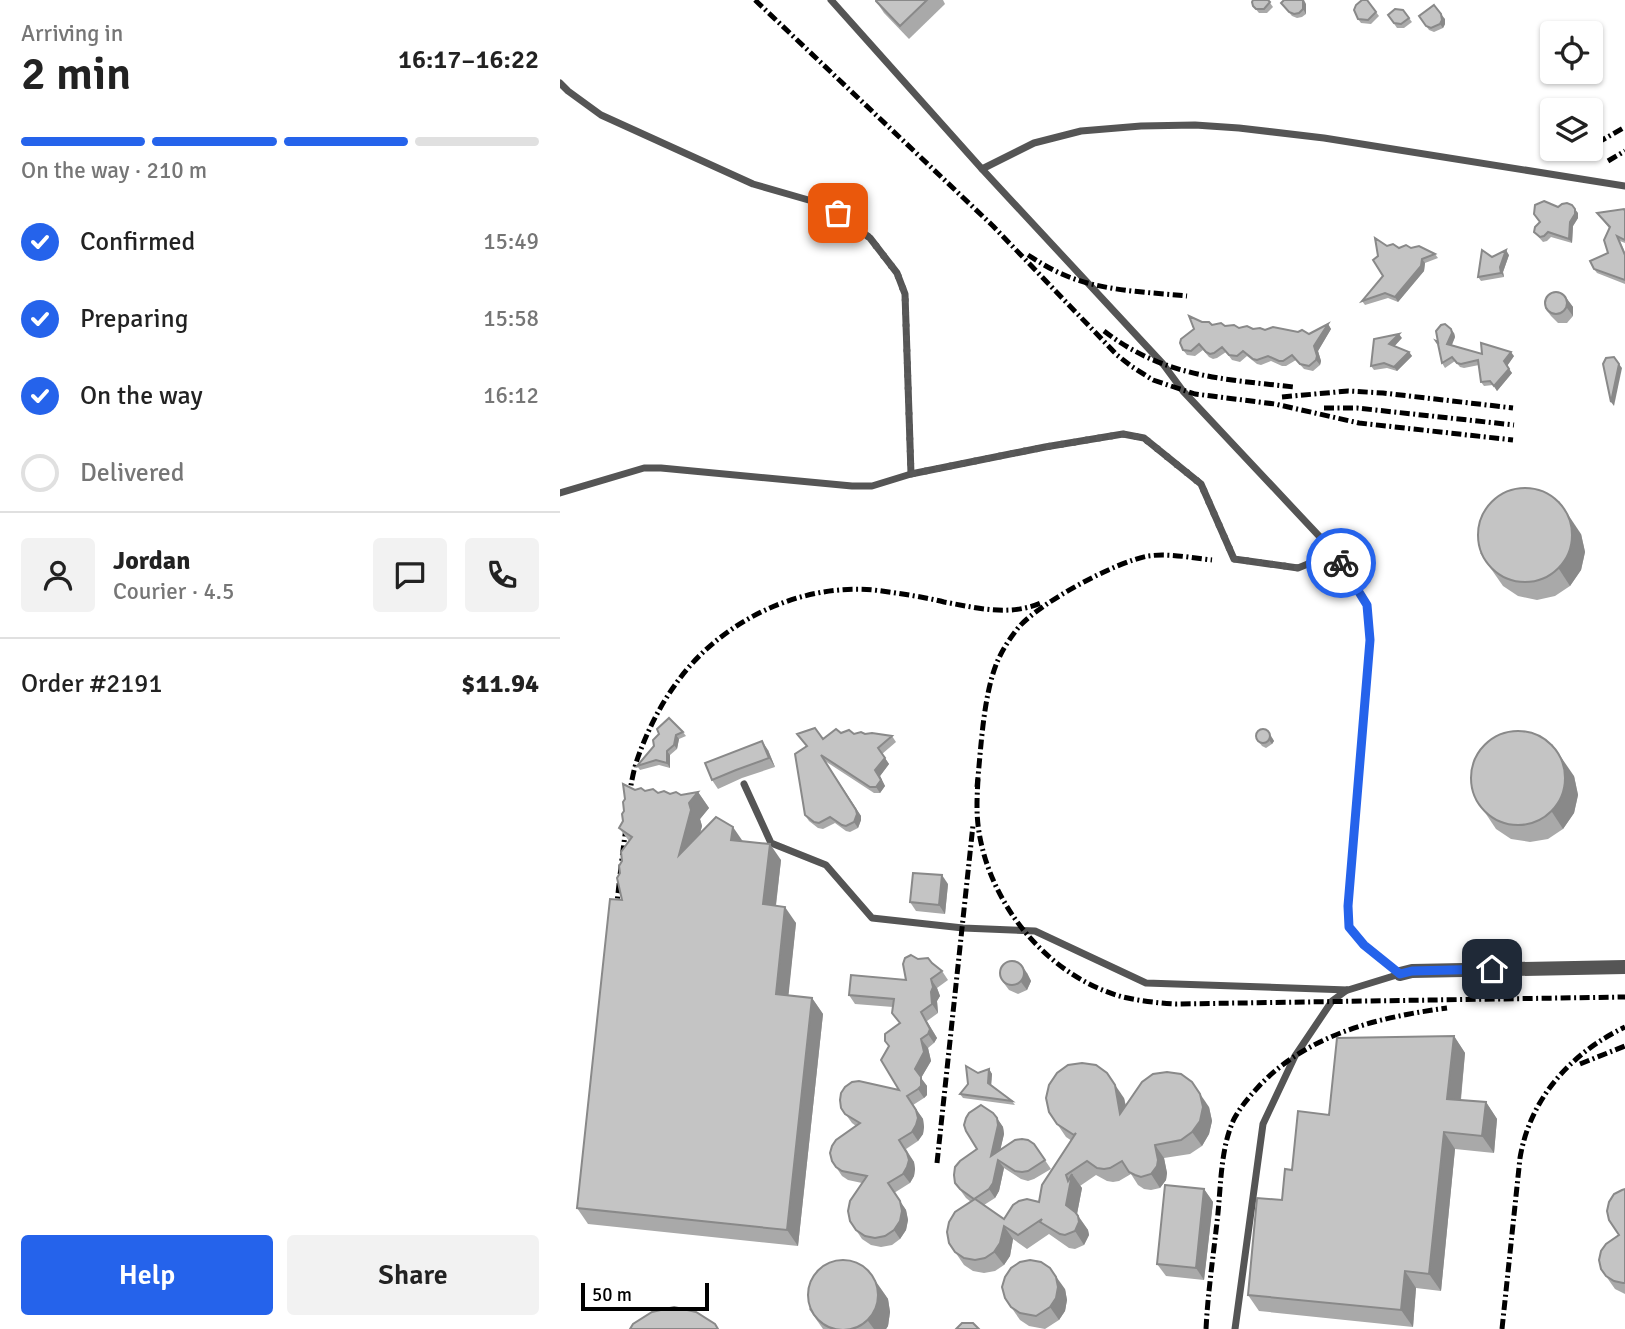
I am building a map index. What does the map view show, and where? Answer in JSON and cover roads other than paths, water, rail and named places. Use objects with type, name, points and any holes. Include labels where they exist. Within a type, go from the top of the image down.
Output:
[{"type":"street","points":[[1400,974],[1412,971],[1625,967]]},
{"type":"lane","points":[[831,0],[982,169],[1163,364],[1183,391],[1335,553],[1367,605],[1370,640],[1348,906],[1349,927],[1364,945],[1400,974]]},
{"type":"lane","points":[[560,83],[601,115],[753,184],[812,201],[838,213],[870,238],[897,273],[905,294],[911,474]]},
{"type":"lane","points":[[982,169],[1034,143],[1081,131],[1195,125],[1324,138],[1625,186]]},
{"type":"lane","points":[[560,493],[644,468],[872,486],[911,474],[1123,434],[1144,438],[1201,484],[1234,559],[1298,568],[1335,553]]},
{"type":"lane","points":[[744,784],[771,843],[826,865],[872,918],[963,928],[1035,931],[1146,983],[1348,990]]},
{"type":"lane","points":[[1235,1329],[1263,1124],[1295,1056],[1332,1001],[1348,990],[1400,974]]},
{"type":"railway","points":[[755,0],[993,226],[1117,355],[1153,380],[1195,394],[1275,404],[1359,423],[1513,440]]},
{"type":"railway","points":[[1603,140],[1625,127]]},
{"type":"railway","points":[[1608,161],[1625,151]]},
{"type":"railway","points":[[1028,255],[1058,272],[1091,284],[1187,296]]},
{"type":"railway","points":[[1104,331],[1126,346],[1172,367],[1218,378],[1294,387]]},
{"type":"railway","points":[[1282,397],[1348,391],[1513,408]]},
{"type":"railway","points":[[1324,408],[1357,408],[1514,425]]},
{"type":"railway","points":[[977,787],[983,722],[993,674],[1007,644],[1028,618],[1079,585],[1134,560],[1164,555],[1212,560]]},
{"type":"railway","points":[[616,912],[635,768],[653,721],[669,693],[693,662],[739,624],[794,599],[853,589],[882,591],[994,610],[1031,607],[1043,602]]},
{"type":"railway","points":[[978,779],[978,825],[986,860],[996,887],[1010,912],[1048,956],[1096,987],[1123,997],[1176,1004],[1625,997]]},
{"type":"railway","points":[[937,1163],[973,825]]},
{"type":"railway","points":[[1206,1329],[1224,1153],[1234,1119],[1243,1105],[1279,1067],[1323,1041],[1371,1023],[1447,1008]]},
{"type":"railway","points":[[1502,1329],[1520,1158],[1533,1116],[1543,1097],[1571,1064],[1587,1050],[1625,1027]]},
{"type":"railway","points":[[1580,1064],[1625,1046]]}]
